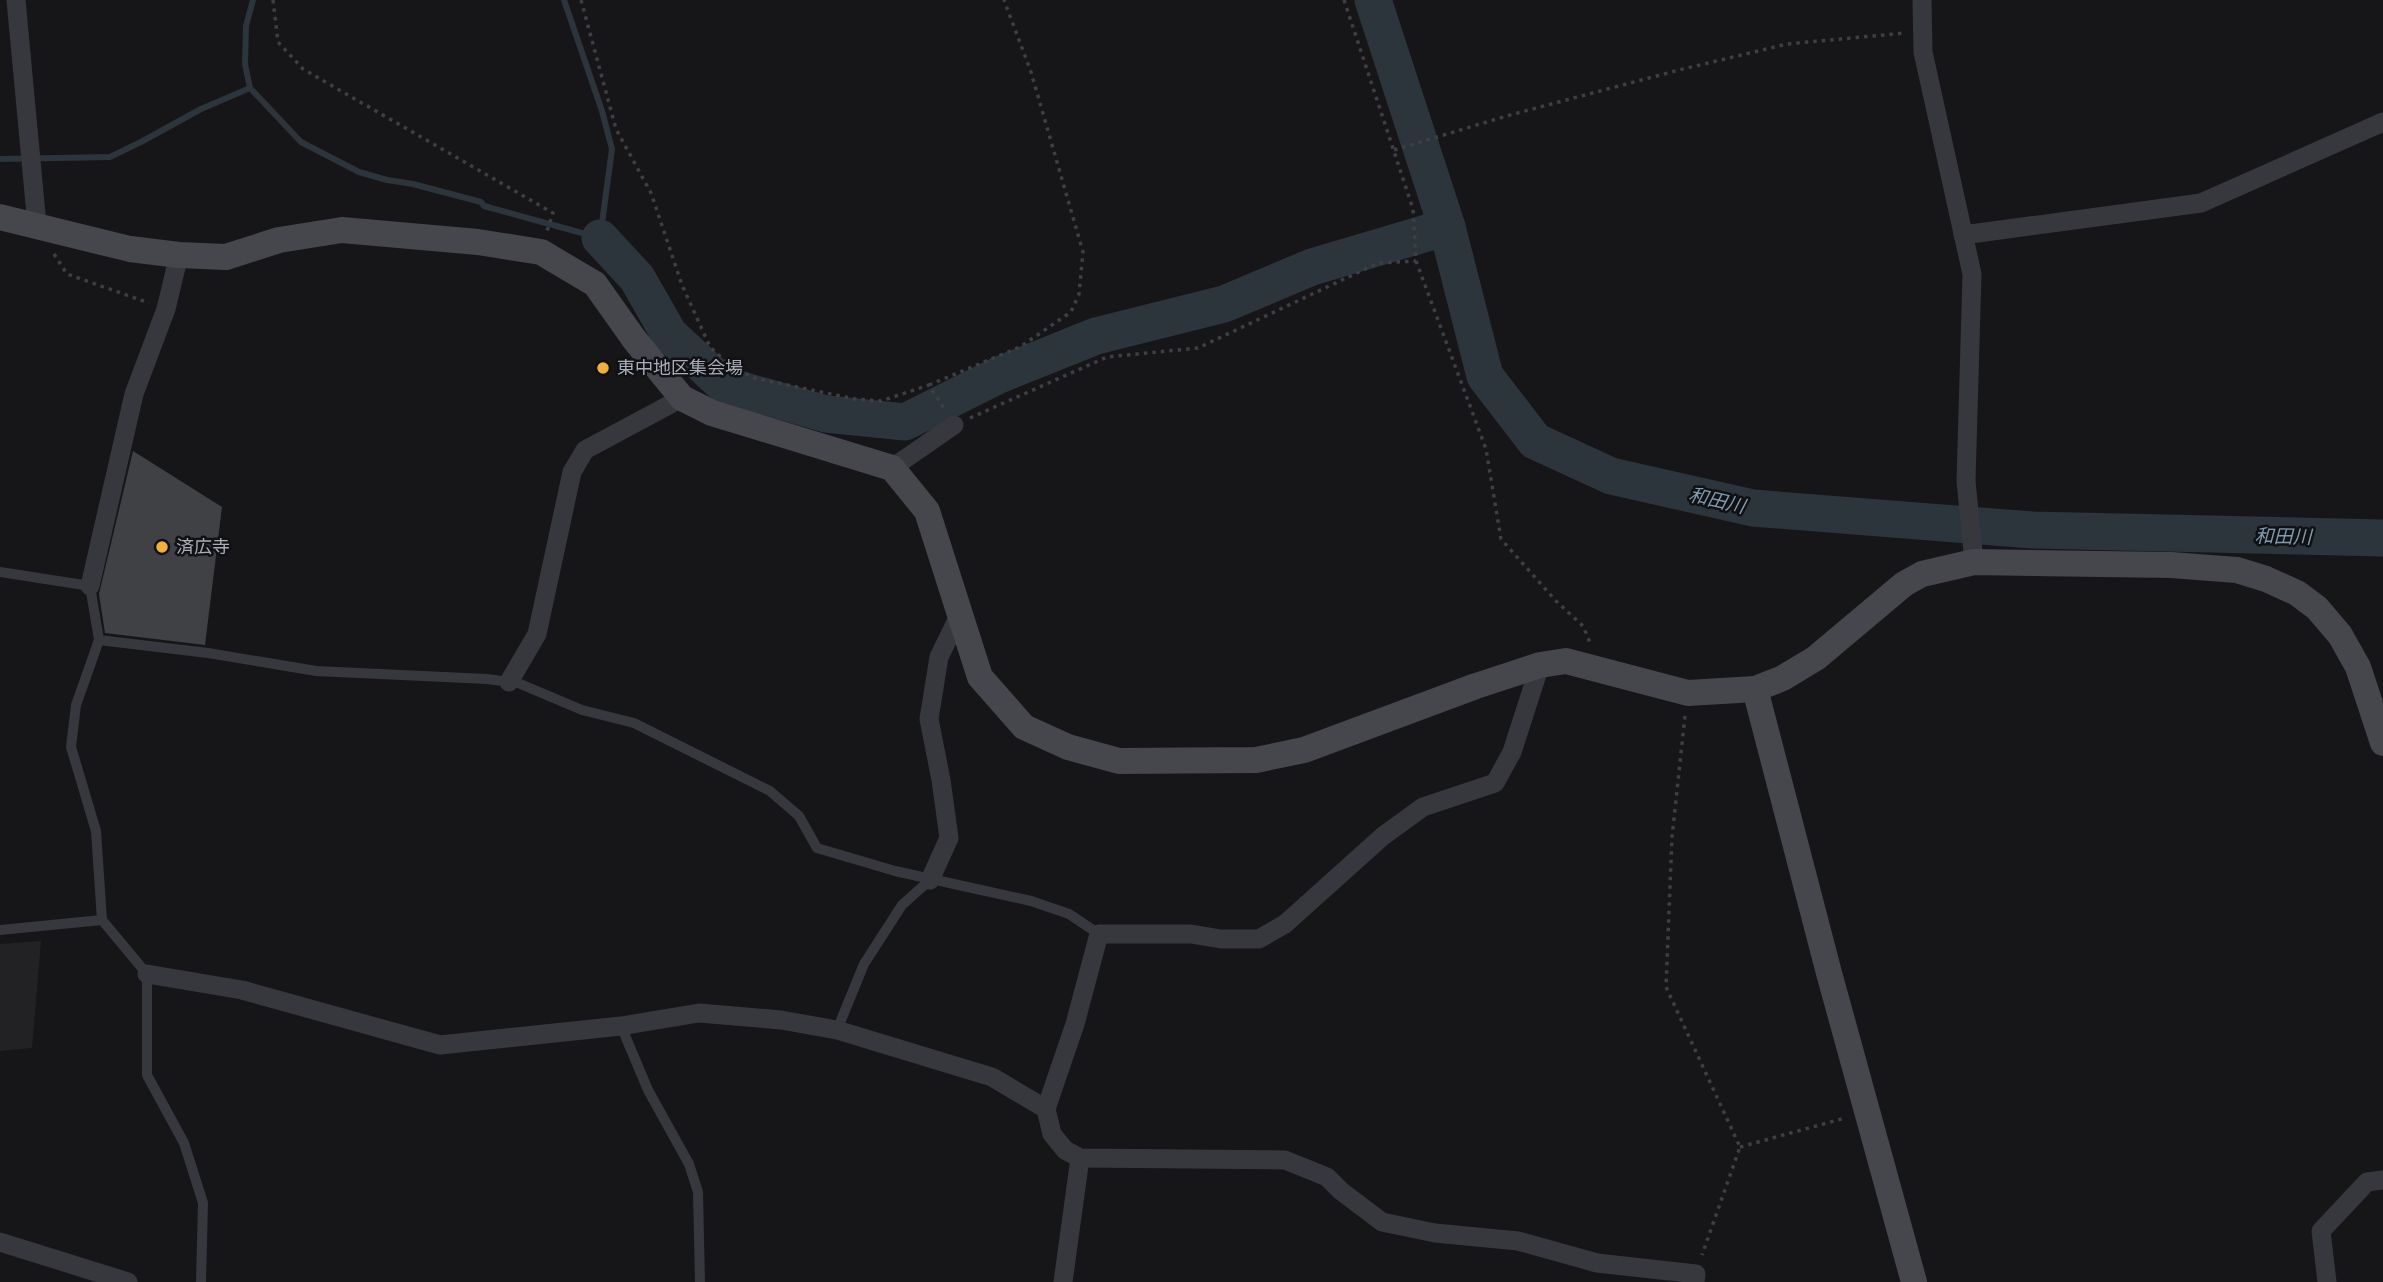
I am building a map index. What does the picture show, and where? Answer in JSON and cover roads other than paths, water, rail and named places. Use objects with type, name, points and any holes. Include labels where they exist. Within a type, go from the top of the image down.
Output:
[{"type":"street","points":[[16,0],[37,225]]},
{"type":"street","points":[[1922,0],[1923,52],[1972,274],[1966,481],[1973,555]]},
{"type":"street","points":[[1963,235],[2201,203],[2383,122]]},
{"type":"street","points":[[0,217],[130,249],[179,255],[226,257],[279,240],[342,230],[478,242],[541,252],[595,284],[682,398],[712,413],[892,468],[927,511],[980,677],[1024,727],[1068,747],[1119,761],[1256,760],[1304,750],[1476,686],[1540,665],[1566,661],[1688,693],[1755,689],[1783,678],[1816,658],[1904,584],[1973,555],[2237,570],[2297,593],[2317,608],[2340,635],[2358,667],[2383,743]]},
{"type":"street","points":[[90,586],[134,394],[166,309],[179,255]]},
{"type":"street","points":[[509,682],[537,634],[572,472],[585,450],[682,398]]},
{"type":"street","points":[[892,468],[954,425]]},
{"type":"street","points":[[930,880],[949,838],[942,780],[929,719],[939,657],[960,614]]},
{"type":"street","points":[[1540,665],[1512,751],[1495,783],[1423,807],[1383,836],[1285,924],[1259,939],[1221,939],[1191,934],[1099,934],[1075,1024],[1046,1109],[1052,1134],[1065,1150],[1080,1158],[1285,1160],[1327,1177],[1340,1191],[1382,1222],[1435,1233],[1518,1241],[1598,1263],[1695,1278]]},
{"type":"street","points":[[1755,689],[1825,960],[1914,1282]]},
{"type":"street","points":[[147,974],[242,990],[440,1045],[621,1026],[699,1013],[781,1020],[837,1030],[992,1077],[1046,1109]]},
{"type":"street","points":[[1063,1282],[1080,1158]]},
{"type":"street","points":[[2328,1282],[2321,1231],[2367,1182],[2383,1180]]},
{"type":"street","points":[[0,1242],[128,1282]]},
{"type":"lane","points":[[0,572],[90,586],[99,640],[76,705],[71,747],[96,831],[102,920],[147,974],[147,1075],[184,1143],[203,1203],[201,1282]]},
{"type":"lane","points":[[99,640],[208,653],[316,671],[518,683],[582,710],[634,723],[770,791],[799,816],[817,848],[930,880],[1031,901],[1069,914],[1099,934]]},
{"type":"lane","points":[[837,1030],[864,964],[902,905],[930,880]]},
{"type":"lane","points":[[0,930],[102,920]]},
{"type":"lane","points":[[621,1026],[648,1090],[689,1164],[698,1192],[700,1282]]},
{"type":"waterway","points":[[253,0],[246,26],[245,64],[250,88],[301,142],[359,172],[481,202],[484,206],[600,238],[612,149],[602,111],[564,0]]},
{"type":"waterway","name":"和田川","points":[[1373,0],[1447,227],[1485,376],[1535,441],[1611,476],[1753,508],[2032,530],[2383,538]]},
{"type":"waterway","points":[[0,159],[110,157],[201,109],[250,88]]},
{"type":"waterway","points":[[600,238],[637,278],[669,334],[724,385],[826,414],[905,422],[999,375],[1096,336],[1224,304],[1312,267],[1447,227]]},
{"type":"place","name":"東中地区集会場","points":[[603,368]]},
{"type":"place","name":"済広寺","points":[[162,547]]}]
